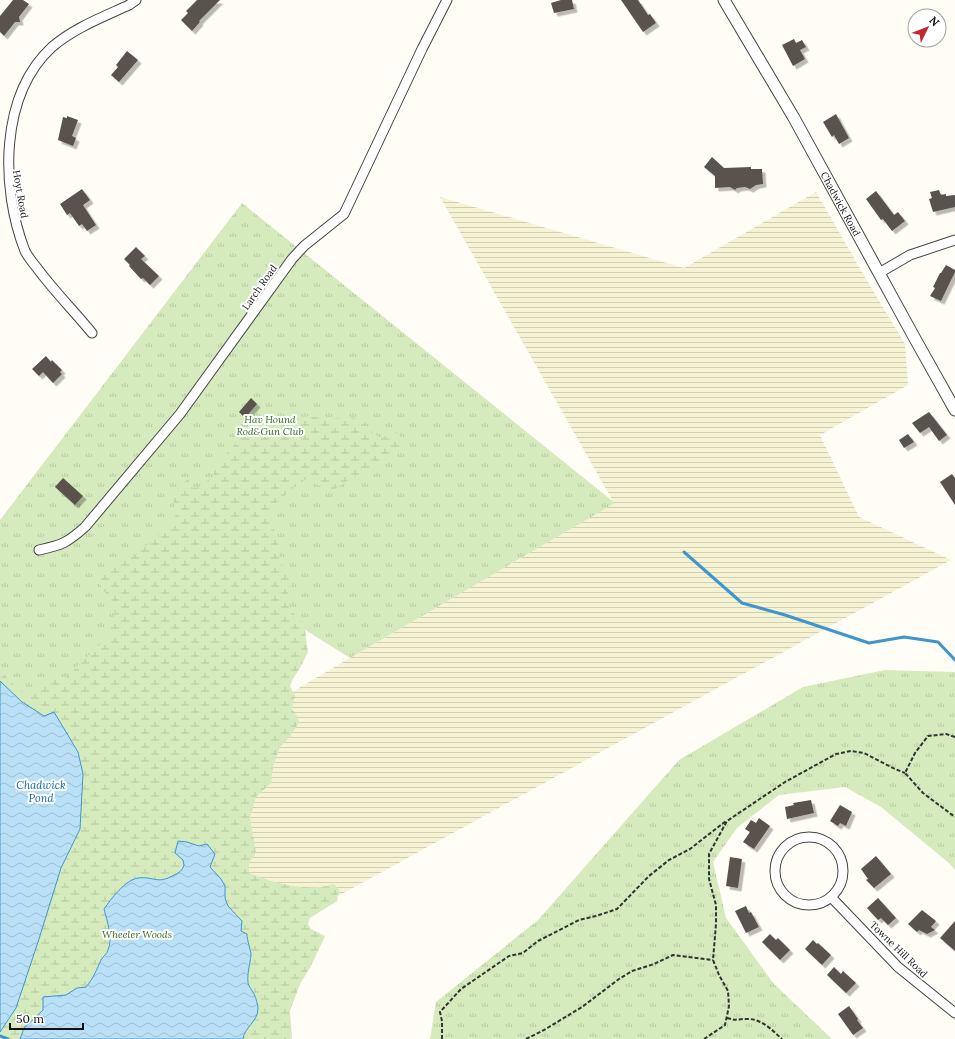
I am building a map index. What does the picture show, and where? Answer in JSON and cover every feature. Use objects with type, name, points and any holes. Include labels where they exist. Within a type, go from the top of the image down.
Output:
[{"type":"street","name":"Hoyt Road","points":[[92,332],[44,277],[25,252],[13,218],[7,192],[5,138],[11,110],[18,92],[34,66],[51,47],[75,30],[129,5],[136,0]]},
{"type":"street","name":"Larch Road","points":[[40,550],[72,540],[85,527],[180,414],[292,259],[304,246],[344,214],[422,49],[447,0]]},
{"type":"street","name":"Chadwick Road","points":[[724,0],[794,118],[955,410]]},
{"type":"street","points":[[879,273],[910,255],[955,240]]},
{"type":"street","points":[[813,837],[826,842],[836,852],[842,864],[843,872],[840,886],[832,897],[819,904],[805,905],[791,901],[781,891],[775,878],[775,864],[781,851],[786,846],[798,839],[813,837]]},
{"type":"street","name":"Towne Hill Road","points":[[832,897],[898,967],[955,1013]]},
{"type":"path","points":[[905,773],[915,752],[928,736],[946,734],[955,736]]},
{"type":"path","points":[[442,1039],[442,1021],[440,1012],[461,989],[509,956],[523,953],[538,941],[561,929],[579,920],[616,909],[649,876],[669,860],[690,849],[726,821],[785,782],[836,754],[851,751],[864,753],[905,773],[923,793],[955,817]]},
{"type":"path","points":[[704,1039],[726,1025],[729,1006],[728,991],[713,960],[716,905],[709,879],[709,854],[726,821]]},
{"type":"path","points":[[526,1039],[577,1010],[632,971],[654,964],[673,955],[713,960]]},
{"type":"path","points":[[727,1018],[736,1021],[747,1018],[765,1023],[782,1039]]},
{"type":"shaded area","points":[[816,192],[905,344],[908,385],[820,435],[859,517],[951,560],[258,940],[86,813],[614,503],[440,197],[684,268]]},
{"type":"green space","name":"Hav Hound Rod&Gun Club","points":[[242,203],[615,503],[350,658],[165,542],[164,641],[46,739],[0,697],[0,520]]},
{"type":"green space","points":[[308,416],[330,419],[351,417],[364,422],[372,432],[380,438],[397,432],[400,437],[399,450],[385,456],[376,465],[335,489],[324,489],[308,478],[294,487],[269,510],[280,550],[279,559],[291,585],[288,591],[289,609],[304,623],[308,652],[290,686],[295,696],[292,709],[299,722],[290,737],[280,747],[273,767],[271,783],[256,797],[250,817],[256,853],[249,864],[249,873],[291,886],[324,887],[334,884],[339,890],[337,901],[310,918],[308,924],[311,929],[325,936],[311,966],[300,984],[290,1011],[292,1039],[243,1039],[246,1031],[256,1017],[258,1009],[255,997],[248,983],[251,955],[247,934],[241,931],[236,913],[228,906],[225,898],[225,886],[210,867],[199,846],[178,841],[175,853],[183,860],[184,865],[182,871],[164,881],[138,878],[108,923],[110,936],[108,950],[102,957],[96,972],[86,987],[77,988],[66,995],[43,997],[43,1010],[24,1028],[20,1039],[0,1039],[0,913],[61,868],[80,829],[78,752],[54,712],[44,716],[22,702],[0,681],[0,668],[12,683],[28,695],[53,680],[64,680],[110,636],[111,623],[115,613],[111,597],[105,593],[101,585],[100,575],[111,567],[134,556],[166,528],[176,515],[173,497],[180,485],[190,478],[193,482],[191,487],[196,488],[204,484],[213,476],[216,465],[245,433],[266,426]]},
{"type":"green space","points":[[885,670],[955,672],[955,870],[949,863],[881,807],[845,787],[779,795],[737,828],[713,862],[726,918],[774,984],[832,1039],[430,1039],[436,1002],[538,920],[679,760],[803,687]]},
{"type":"water","name":"Chadwick Pond","points":[[0,681],[22,702],[44,716],[54,712],[78,752],[83,774],[80,829],[61,868],[16,1008],[0,1032]]},
{"type":"water","points":[[178,841],[199,846],[207,844],[215,854],[210,867],[225,886],[225,898],[228,906],[242,921],[241,931],[247,934],[251,955],[248,983],[255,997],[258,1009],[256,1017],[246,1031],[243,1039],[20,1039],[24,1028],[43,1010],[43,997],[66,995],[77,988],[86,987],[91,981],[109,946],[109,930],[104,909],[119,890],[133,879],[143,878],[159,880],[168,878],[182,870],[184,865],[183,860],[175,853]]},
{"type":"building","points":[[13,0],[23,0],[29,4],[19,17],[20,22],[15,22],[4,36],[0,32],[0,16]]},
{"type":"building","points":[[197,0],[220,0],[199,21],[200,22],[192,31],[181,20],[188,13],[186,11]]},
{"type":"building","points":[[561,0],[572,0],[574,9],[554,13],[551,3]]},
{"type":"building","points":[[621,0],[638,0],[648,15],[650,14],[656,23],[643,32]]},
{"type":"building","points":[[794,39],[796,43],[802,40],[806,47],[800,50],[805,59],[793,66],[782,45]]},
{"type":"building","points":[[127,51],[138,60],[119,82],[111,75],[118,67],[116,65]]},
{"type":"building","points":[[836,114],[849,138],[839,144],[834,135],[832,137],[823,122]]},
{"type":"building","points":[[67,116],[78,120],[72,136],[76,138],[73,146],[58,140],[63,117],[67,118]]},
{"type":"building","points":[[712,157],[724,168],[751,167],[751,169],[762,169],[763,184],[756,185],[750,189],[745,187],[737,188],[735,190],[730,187],[715,188],[715,176],[704,167]]},
{"type":"building","points":[[82,189],[90,200],[83,205],[96,225],[87,231],[82,224],[79,226],[70,213],[67,215],[60,204]]},
{"type":"building","points":[[939,190],[941,195],[955,195],[955,207],[933,212],[929,199],[932,198],[930,192]]},
{"type":"building","points":[[876,191],[894,215],[898,212],[905,221],[892,231],[883,219],[881,220],[866,199]]},
{"type":"building","points":[[136,247],[145,256],[141,259],[159,276],[150,285],[143,278],[141,279],[124,259]]},
{"type":"building","points":[[946,265],[955,270],[955,272],[941,301],[930,296],[935,288],[933,287],[940,273]]},
{"type":"building","points":[[46,356],[51,362],[52,360],[62,370],[60,372],[62,374],[53,383],[43,372],[39,376],[32,369]]},
{"type":"building","points":[[251,398],[257,404],[245,418],[239,412]]},
{"type":"building","points":[[929,412],[947,435],[939,441],[929,427],[920,433],[912,423]]},
{"type":"building","points":[[908,434],[914,442],[904,448],[899,440]]},
{"type":"building","points":[[952,474],[955,478],[955,505],[940,482]]},
{"type":"building","points":[[63,478],[83,496],[75,505],[55,487]]},
{"type":"building","points":[[811,800],[814,813],[787,819],[785,807],[794,805],[793,803]]},
{"type":"building","points":[[840,805],[852,812],[846,826],[840,823],[838,826],[830,821]]},
{"type":"building","points":[[759,818],[770,826],[754,849],[743,842],[750,832],[745,829],[751,820],[756,823]]},
{"type":"building","points":[[876,856],[891,874],[874,888],[866,880],[868,879],[861,869]]},
{"type":"building","points":[[730,857],[742,859],[738,888],[726,886]]},
{"type":"building","points":[[878,898],[896,918],[888,925],[881,918],[878,920],[867,908]]},
{"type":"building","points":[[746,906],[759,927],[746,933],[735,911]]},
{"type":"building","points":[[922,910],[936,921],[931,927],[935,930],[927,934],[919,930],[917,932],[908,924]]},
{"type":"building","points":[[955,921],[955,951],[940,938]]},
{"type":"building","points":[[770,934],[776,940],[778,938],[790,950],[780,960],[762,942]]},
{"type":"building","points":[[813,940],[831,955],[822,965],[805,949]]},
{"type":"building","points":[[834,967],[841,974],[843,971],[856,983],[846,993],[827,975]]},
{"type":"building","points":[[849,1006],[863,1028],[853,1035],[838,1014]]},
{"type":"waterway","points":[[684,552],[742,603],[785,615],[869,643],[904,637],[938,642],[955,660]]},
{"type":"waterway","points":[[0,1036],[8,1039]]},
{"type":"park label","name":"Wheeler Woods","points":[[137,934]]}]
